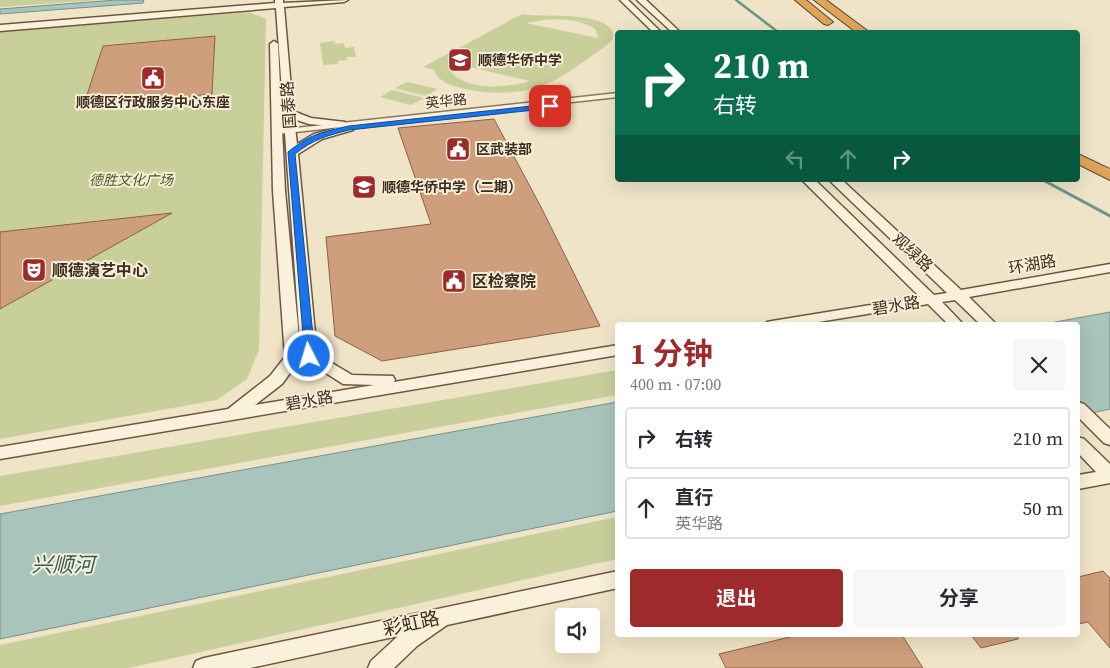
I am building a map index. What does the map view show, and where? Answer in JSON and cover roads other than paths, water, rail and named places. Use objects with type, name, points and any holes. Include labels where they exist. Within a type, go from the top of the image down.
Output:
[{"type":"highway","points":[[800,0],[837,29]]},
{"type":"highway","points":[[818,0],[860,30]]},
{"type":"highway","points":[[1080,159],[1110,174]]},
{"type":"highway","points":[[1080,174],[1110,190]]},
{"type":"main road","points":[[221,7],[239,0]]},
{"type":"main road","points":[[0,22],[221,7],[274,6],[344,0]]},
{"type":"main road","points":[[624,0],[655,30]]},
{"type":"main road","points":[[641,0],[674,30]]},
{"type":"main road","points":[[0,28],[221,7],[255,12],[274,6],[296,9],[324,2]]},
{"type":"main road","name":"国泰路","points":[[274,6],[289,113],[283,132],[291,154],[309,356],[349,380],[426,380]]},
{"type":"main road","name":"国泰路","points":[[235,413],[276,380],[293,358],[279,191],[283,132],[274,6]]},
{"type":"main road","points":[[289,113],[309,122],[348,126]]},
{"type":"main road","points":[[291,154],[308,140],[348,126]]},
{"type":"main road","name":"观绿路","points":[[810,182],[955,322]]},
{"type":"main road","name":"观绿路","points":[[838,182],[985,320]]},
{"type":"main road","name":"环湖路","points":[[931,300],[1110,268]]},
{"type":"main road","name":"碧水路","points":[[791,322],[931,300]]},
{"type":"main road","name":"碧水路","points":[[0,453],[426,380],[615,350]]},
{"type":"main road","points":[[1080,410],[1110,439]]},
{"type":"main road","points":[[1080,445],[1110,476]]},
{"type":"main road","points":[[1080,482],[1110,476]]},
{"type":"main road","name":"彩虹路","points":[[204,668],[615,580]]},
{"type":"main road","points":[[379,668],[409,639],[432,624],[457,613]]},
{"type":"street","name":"英华路","points":[[348,126],[615,95]]},
{"type":"street","name":"英华路","points":[[283,132],[615,100]]},
{"type":"water","points":[[116,0],[144,0],[143,3],[0,14],[0,9]]},
{"type":"water","points":[[1110,312],[1110,409],[1080,416],[1080,322],[1055,322]]},
{"type":"water","name":"兴顺河","points":[[615,402],[615,511],[0,639],[0,514]]},
{"type":"waterway","points":[[736,0],[775,30]]},
{"type":"waterway","points":[[1047,182],[1110,216]]},
{"type":"place","name":"顺德华侨中学","points":[[460,60]]},
{"type":"place","name":"顺德区行政服务中心东座","points":[[153,78]]},
{"type":"place","name":"区武装部","points":[[458,149]]},
{"type":"place","name":"顺德华侨中学（二期）","points":[[364,187]]},
{"type":"place","name":"顺德演艺中心","points":[[34,270]]},
{"type":"place","name":"区检察院","points":[[454,281]]},
{"type":"park label","name":"德胜文化广场","points":[[131,180]]}]
